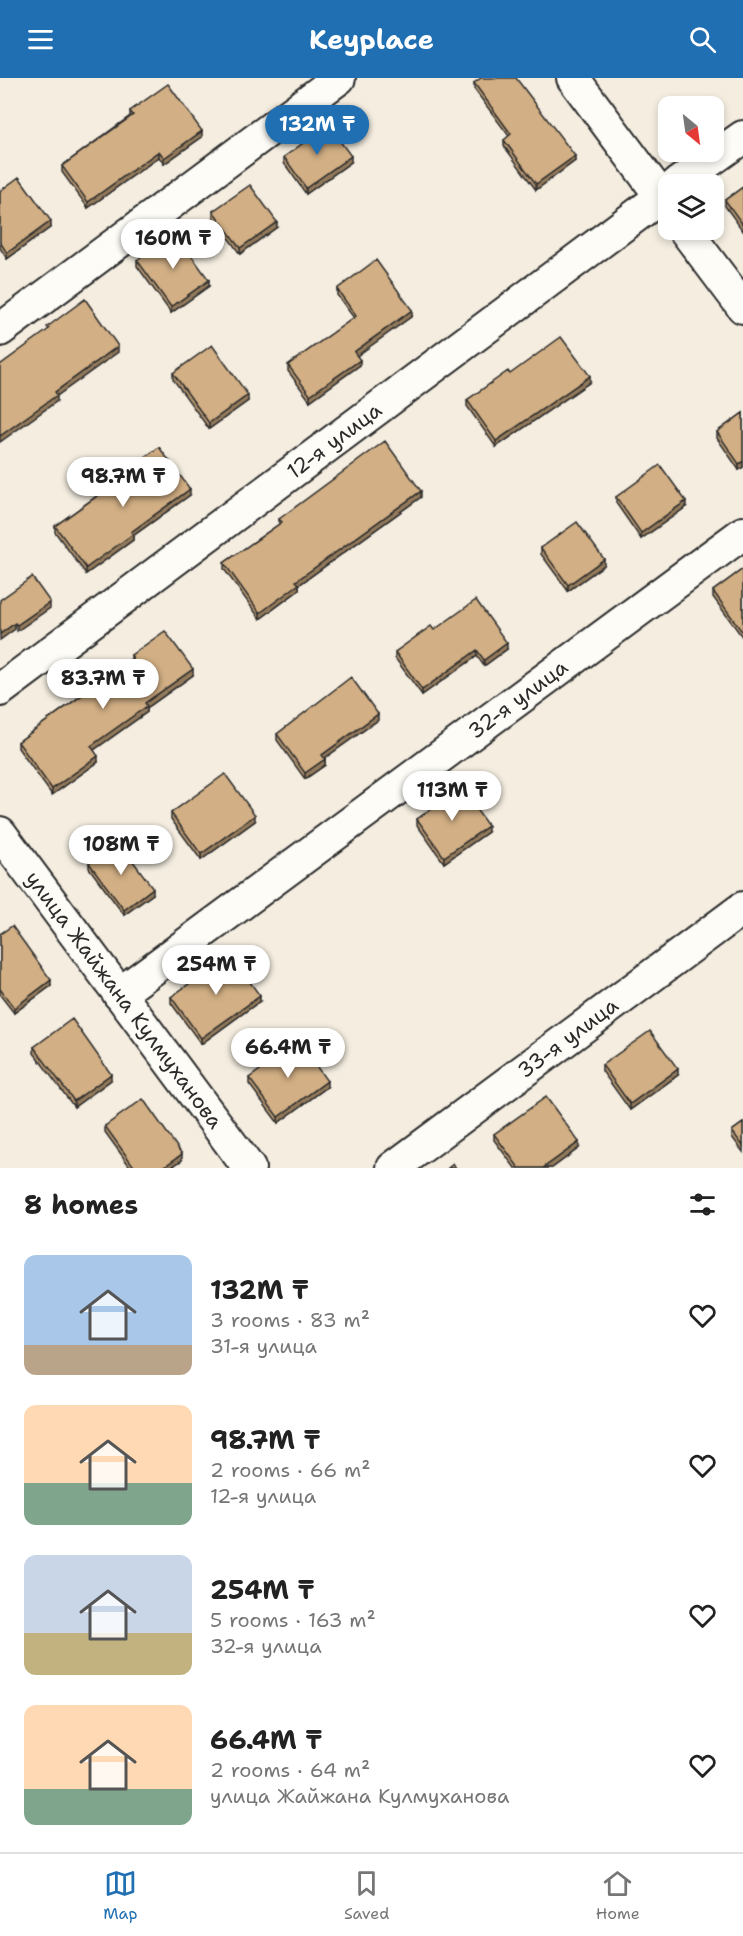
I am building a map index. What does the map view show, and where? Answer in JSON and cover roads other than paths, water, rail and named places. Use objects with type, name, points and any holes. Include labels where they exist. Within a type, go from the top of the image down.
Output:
[{"type":"street","points":[[0,330],[339,78]]},
{"type":"street","points":[[573,78],[658,182]]},
{"type":"street","name":"12-я улица","points":[[696,174],[743,137]]},
{"type":"street","name":"12-я улица","points":[[0,690],[658,203]]},
{"type":"street","points":[[693,240],[743,307]]},
{"type":"street","name":"32-я улица","points":[[119,994],[743,533]]},
{"type":"street","name":"улица Жайжана Кулмуханова","points":[[0,833],[249,1168]]},
{"type":"street","name":"33-я улица","points":[[393,1168],[743,908]]}]
